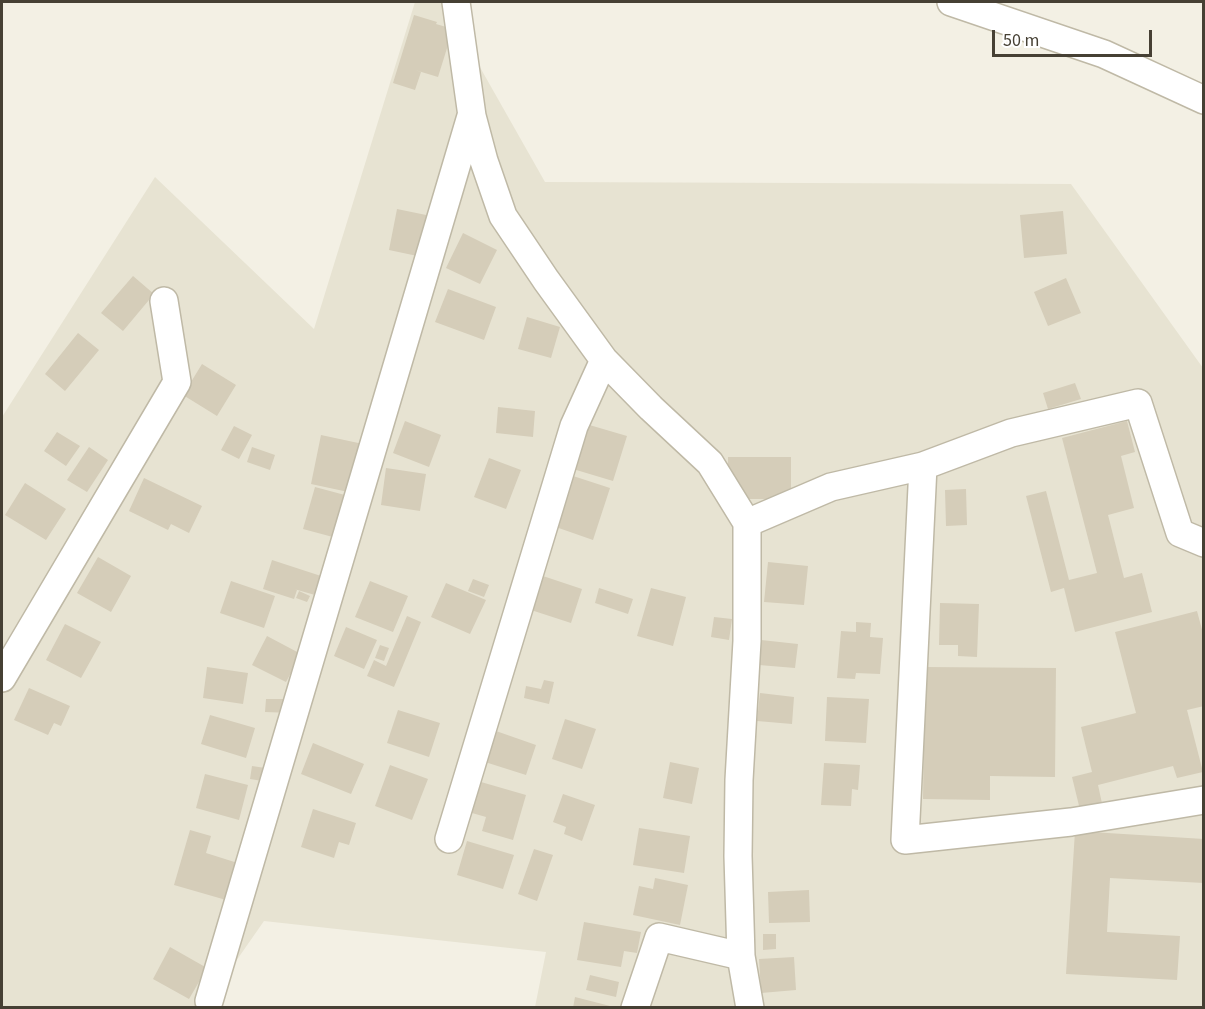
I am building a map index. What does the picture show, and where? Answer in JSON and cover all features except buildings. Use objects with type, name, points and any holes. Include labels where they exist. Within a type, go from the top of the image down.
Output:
[{"type":"street","points":[[456,2],[472,116],[484,161],[503,216],[604,360],[710,463],[747,523],[747,641],[739,780],[738,856],[741,956],[750,1008]]},
{"type":"street","points":[[951,2],[1104,54],[1203,100]]},
{"type":"street","points":[[209,1001],[472,116]]},
{"type":"street","points":[[2,678],[177,382],[164,301]]},
{"type":"street","points":[[449,838],[574,426],[604,360]]},
{"type":"street","points":[[747,523],[831,488],[923,466],[1011,433],[1138,403],[1180,533],[1203,543]]},
{"type":"street","points":[[923,466],[905,840],[1071,822],[1203,800]]},
{"type":"street","points":[[635,1008],[659,938],[741,956]]},
{"type":"shaded area","points":[[415,2],[443,2],[545,182],[1071,184],[1203,368],[1203,1007],[535,1007],[546,952],[264,921],[204,1007],[2,1007],[2,417],[155,177],[314,329]]}]
